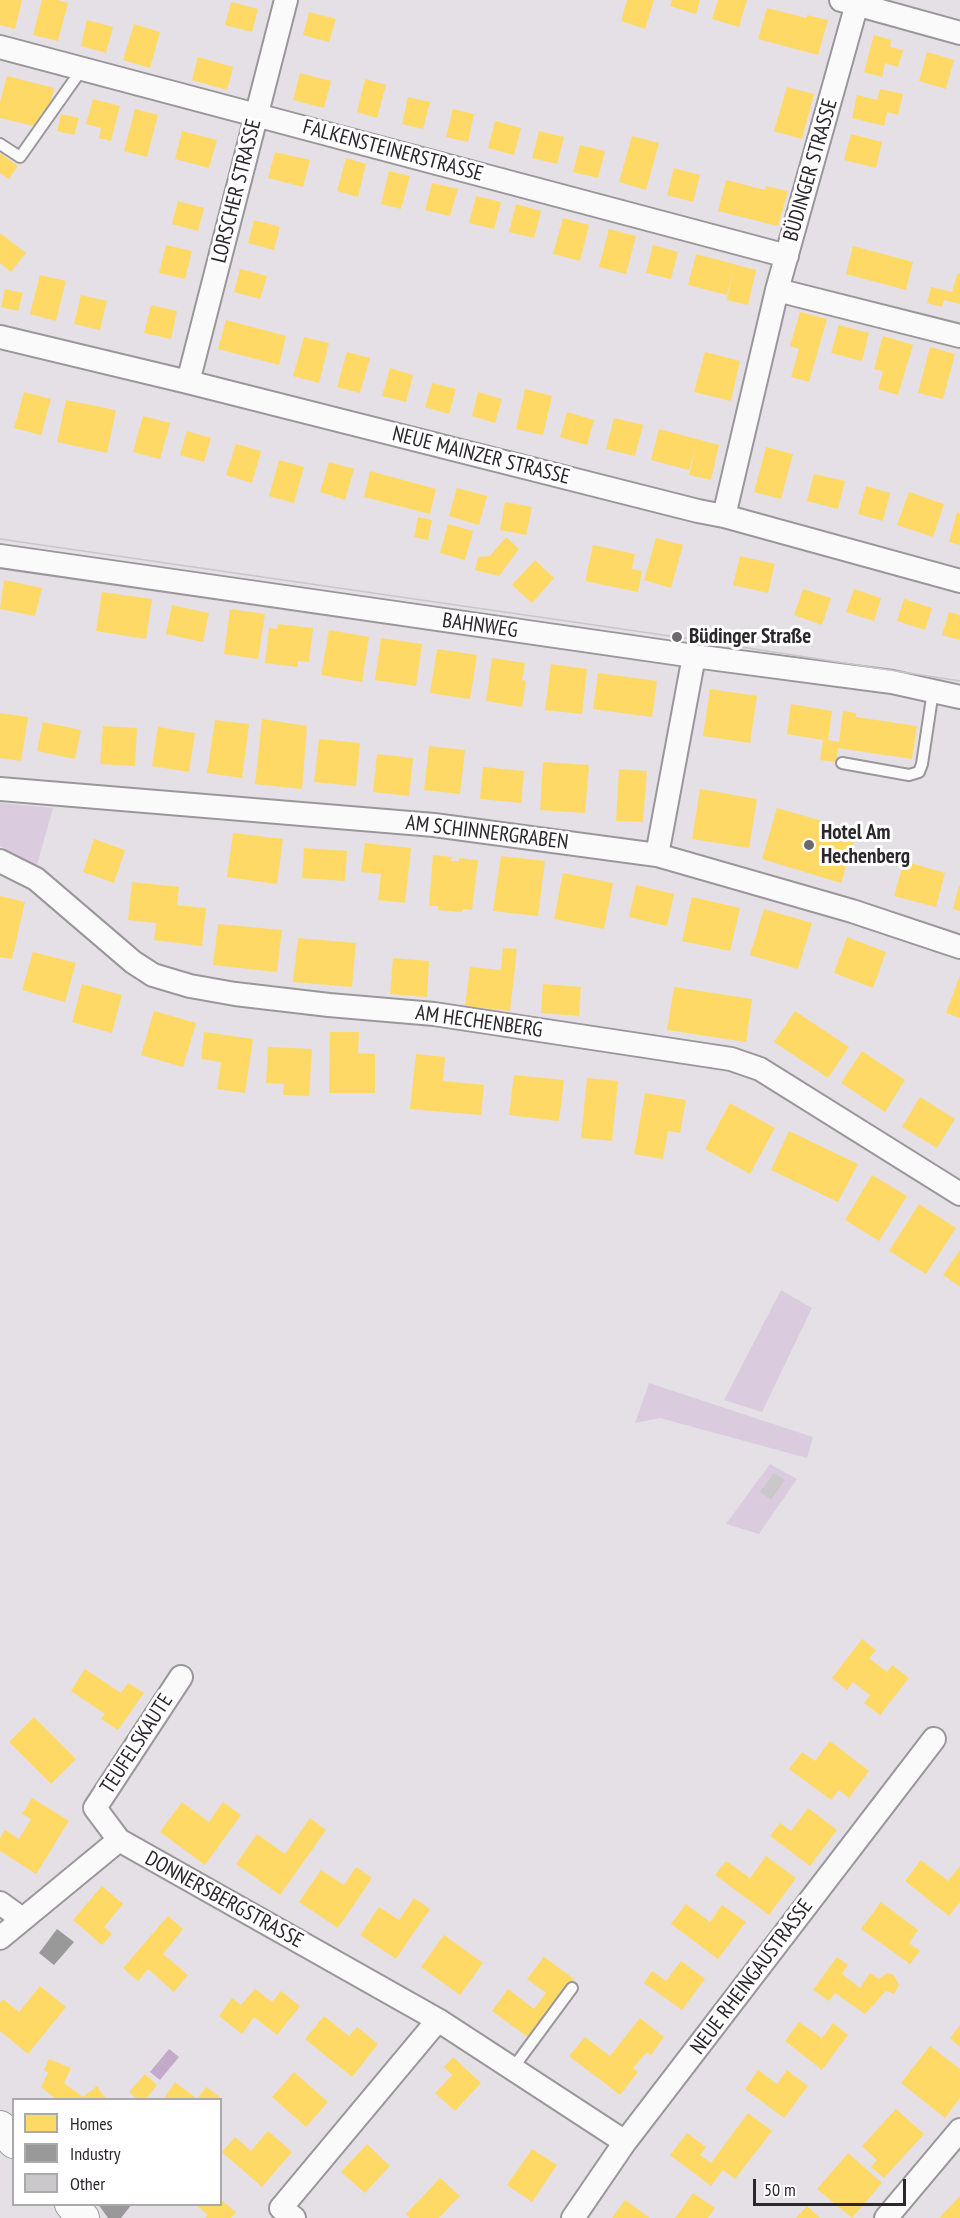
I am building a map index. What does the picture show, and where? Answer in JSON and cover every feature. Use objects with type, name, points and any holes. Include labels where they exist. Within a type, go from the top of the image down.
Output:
[{"type":"street","name":"LORSCHER STRASSE","points":[[188,382],[286,0]]},
{"type":"street","points":[[852,2],[960,33]]},
{"type":"street","name":"BÜDINGER STRASSE","points":[[724,516],[777,290],[852,2]]},
{"type":"street","name":"FALKENSTEINERSTRASSE","points":[[0,47],[787,256]]},
{"type":"street","points":[[777,290],[960,336]]},
{"type":"street","name":"NEUE MAINZER STRASSE","points":[[0,337],[724,516],[960,581]]},
{"type":"street","name":"BAHNWEG","points":[[0,556],[694,656],[892,682],[960,697]]},
{"type":"street","points":[[657,855],[694,656]]},
{"type":"street","name":"AM SCHINNERGRABEN","points":[[0,789],[434,825],[657,855],[852,911],[960,947]]},
{"type":"street","name":"AM HECHENBERG","points":[[0,861],[36,879],[133,962],[153,975],[190,986],[235,994],[434,1014],[731,1059],[760,1069],[960,1194]]},
{"type":"street","name":"TEUFELSKAUTE","points":[[119,1840],[95,1808],[181,1677]]},
{"type":"street","name":"NEUE RHEINGAUSTRASSE","points":[[573,2218],[625,2142],[934,1739]]},
{"type":"street","points":[[0,1938],[119,1840]]},
{"type":"street","name":"DONNERSBERGSTRASSE","points":[[119,1840],[438,2020],[625,2142]]},
{"type":"street","points":[[0,1903],[22,1919]]},
{"type":"street","points":[[294,2218],[281,2208],[438,2020]]},
{"type":"street","points":[[0,2127],[12,2140]]},
{"type":"street","points":[[886,2218],[960,2130]]},
{"type":"street","points":[[72,2206],[83,2218]]},
{"type":"lane","points":[[0,144],[20,157],[82,69]]},
{"type":"lane","points":[[842,763],[909,775],[919,772],[933,691]]},
{"type":"lane","points":[[513,2068],[572,1988]]},
{"type":"shaded area","points":[[0,803],[53,808],[37,865],[0,846]]},
{"type":"shaded area","points":[[781,1290],[812,1308],[762,1412],[724,1400]]},
{"type":"shaded area","points":[[649,1383],[813,1437],[807,1458],[660,1418],[635,1423]]},
{"type":"shaded area","points":[[770,1464],[797,1479],[759,1534],[726,1524]]},
{"type":"shaded area","points":[[169,2049],[179,2057],[160,2080],[150,2072]]},
{"type":"building: Homes","points":[[0,0],[22,0],[15,29],[0,25]]},
{"type":"building: Homes","points":[[42,0],[68,3],[58,41],[33,35]]},
{"type":"building: Homes","points":[[627,0],[654,0],[645,29],[621,21]]},
{"type":"building: Homes","points":[[672,0],[700,0],[696,14],[670,6]]},
{"type":"building: Homes","points":[[718,0],[747,0],[739,27],[712,19]]},
{"type":"building: Homes","points":[[231,2],[258,9],[252,32],[225,25]]},
{"type":"building: Homes","points":[[767,8],[806,18],[807,15],[828,20],[818,55],[758,39]]},
{"type":"building: Homes","points":[[309,12],[336,19],[329,42],[303,35]]},
{"type":"building: Homes","points":[[87,20],[113,27],[106,53],[81,46]]},
{"type":"building: Homes","points":[[134,24],[160,32],[150,68],[123,60]]},
{"type":"building: Homes","points":[[874,35],[891,40],[890,47],[903,50],[898,67],[885,63],[882,77],[864,72]]},
{"type":"building: Homes","points":[[927,52],[954,60],[946,89],[919,81]]},
{"type":"building: Homes","points":[[198,57],[233,67],[227,90],[192,80]]},
{"type":"building: Homes","points":[[300,73],[331,81],[324,108],[293,100]]},
{"type":"building: Homes","points":[[7,76],[54,88],[48,114],[41,113],[38,127],[0,118],[0,102]]},
{"type":"building: Homes","points":[[365,79],[386,85],[377,118],[357,112]]},
{"type":"building: Homes","points":[[787,87],[814,94],[802,139],[774,131]]},
{"type":"building: Homes","points":[[880,89],[903,94],[898,115],[887,112],[884,126],[852,118],[857,95],[877,100]]},
{"type":"building: Homes","points":[[408,97],[430,102],[423,129],[402,124]]},
{"type":"building: Homes","points":[[93,99],[120,106],[111,141],[99,138],[101,128],[86,124]]},
{"type":"building: Homes","points":[[135,109],[158,115],[147,157],[124,151]]},
{"type":"building: Homes","points":[[453,109],[474,114],[468,142],[446,137]]},
{"type":"building: Homes","points":[[61,114],[79,118],[74,135],[57,131]]},
{"type":"building: Homes","points":[[495,121],[521,128],[514,155],[488,148]]},
{"type":"building: Homes","points":[[182,131],[217,140],[209,168],[175,159]]},
{"type":"building: Homes","points":[[539,131],[564,137],[557,164],[532,158]]},
{"type":"building: Homes","points":[[851,134],[882,142],[876,168],[844,160]]},
{"type":"building: Homes","points":[[632,136],[659,143],[646,190],[619,182]]},
{"type":"building: Homes","points":[[580,145],[605,151],[598,178],[573,172]]},
{"type":"building: Homes","points":[[275,152],[310,160],[303,187],[268,178]]},
{"type":"building: Homes","points":[[0,153],[18,166],[9,179],[0,173]]},
{"type":"building: Homes","points":[[346,158],[366,164],[358,197],[337,191]]},
{"type":"building: Homes","points":[[674,168],[700,175],[693,202],[667,195]]},
{"type":"building: Homes","points":[[389,171],[410,176],[401,209],[381,204]]},
{"type":"building: Homes","points":[[726,180],[765,190],[766,186],[788,191],[778,226],[718,211]]},
{"type":"building: Homes","points":[[432,183],[458,189],[450,216],[425,210]]},
{"type":"building: Homes","points":[[476,196],[501,202],[494,229],[469,223]]},
{"type":"building: Homes","points":[[178,201],[204,208],[198,231],[172,224]]},
{"type":"building: Homes","points":[[516,204],[541,211],[534,238],[509,232]]},
{"type":"building: Homes","points":[[563,218],[589,225],[580,261],[553,254]]},
{"type":"building: Homes","points":[[254,220],[280,227],[274,250],[248,243]]},
{"type":"building: Homes","points":[[609,229],[636,236],[626,274],[599,267]]},
{"type":"building: Homes","points":[[0,233],[26,253],[11,272],[0,263]]},
{"type":"building: Homes","points":[[166,245],[192,251],[185,279],[159,273]]},
{"type":"building: Homes","points":[[653,245],[678,252],[671,279],[646,273]]},
{"type":"building: Homes","points":[[853,246],[913,262],[906,290],[846,274]]},
{"type":"building: Homes","points":[[696,254],[756,270],[748,305],[727,300],[733,272],[727,295],[688,285]]},
{"type":"building: Homes","points":[[240,269],[267,276],[260,299],[234,292]]},
{"type":"building: Homes","points":[[957,274],[960,274],[960,304],[944,300],[942,307],[927,303],[931,287],[952,292]]},
{"type":"building: Homes","points":[[40,275],[66,281],[56,321],[30,314]]},
{"type":"building: Homes","points":[[5,289],[23,293],[18,311],[1,307]]},
{"type":"building: Homes","points":[[81,295],[107,301],[100,330],[74,324]]},
{"type":"building: Homes","points":[[151,305],[177,311],[171,339],[144,333]]},
{"type":"building: Homes","points":[[800,312],[827,319],[809,382],[791,377],[799,349],[790,346]]},
{"type":"building: Homes","points":[[226,320],[286,336],[279,365],[218,349]]},
{"type":"building: Homes","points":[[839,325],[869,333],[862,361],[831,353]]},
{"type":"building: Homes","points":[[883,336],[913,345],[898,395],[878,389],[883,371],[874,369]]},
{"type":"building: Homes","points":[[304,337],[329,343],[319,383],[293,376]]},
{"type":"building: Homes","points":[[930,347],[955,354],[943,399],[918,393]]},
{"type":"building: Homes","points":[[347,352],[370,358],[360,393],[337,387]]},
{"type":"building: Homes","points":[[705,352],[740,361],[731,401],[694,392]]},
{"type":"building: Homes","points":[[390,368],[413,375],[406,402],[382,396]]},
{"type":"building: Homes","points":[[432,383],[456,389],[449,414],[425,407]]},
{"type":"building: Homes","points":[[525,389],[552,396],[543,435],[516,429]]},
{"type":"building: Homes","points":[[24,392],[51,399],[41,435],[14,428]]},
{"type":"building: Homes","points":[[478,392],[502,399],[495,423],[472,416]]},
{"type":"building: Homes","points":[[66,400],[116,410],[107,453],[57,442]]},
{"type":"building: Homes","points":[[567,412],[594,420],[587,445],[560,437]]},
{"type":"building: Homes","points":[[143,416],[170,423],[160,459],[133,452]]},
{"type":"building: Homes","points":[[614,418],[643,425],[635,456],[606,449]]},
{"type":"building: Homes","points":[[659,429],[719,445],[711,480],[689,475],[696,447],[689,470],[651,460]]},
{"type":"building: Homes","points":[[187,431],[211,438],[204,462],[180,455]]},
{"type":"building: Homes","points":[[236,444],[261,451],[252,483],[226,475]]},
{"type":"building: Homes","points":[[766,447],[793,454],[781,499],[754,492]]},
{"type":"building: Homes","points":[[279,460],[304,467],[294,503],[269,496]]},
{"type":"building: Homes","points":[[329,462],[354,469],[345,500],[320,492]]},
{"type":"building: Homes","points":[[370,471],[436,489],[430,514],[364,497]]},
{"type":"building: Homes","points":[[814,474],[845,481],[838,509],[807,501]]},
{"type":"building: Homes","points":[[866,486],[890,493],[883,521],[858,514]]},
{"type":"building: Homes","points":[[457,488],[487,496],[479,525],[449,516]]},
{"type":"building: Homes","points":[[909,492],[944,504],[933,537],[897,525]]},
{"type":"building: Homes","points":[[505,502],[532,507],[526,535],[500,530]]},
{"type":"building: Homes","points":[[957,512],[960,513],[960,545],[949,542]]},
{"type":"building: Homes","points":[[418,517],[432,520],[428,540],[414,537]]},
{"type":"building: Homes","points":[[448,524],[473,531],[465,560],[440,553]]},
{"type":"building: Homes","points":[[506,537],[519,549],[499,576],[475,570],[478,557],[490,556]]},
{"type":"building: Homes","points":[[656,538],[683,545],[671,588],[644,580]]},
{"type":"building: Homes","points":[[593,545],[635,554],[632,569],[642,571],[638,592],[585,581]]},
{"type":"building: Homes","points":[[740,556],[775,564],[768,593],[733,585]]},
{"type":"building: Homes","points":[[535,560],[554,578],[532,603],[512,585]]},
{"type":"building: Homes","points":[[4,580],[42,588],[35,616],[0,609]]},
{"type":"building: Homes","points":[[803,589],[831,598],[822,625],[794,615]]},
{"type":"building: Homes","points":[[854,589],[881,598],[874,621],[846,612]]},
{"type":"building: Homes","points":[[102,592],[152,599],[146,639],[96,631]]},
{"type":"building: Homes","points":[[904,599],[932,608],[925,630],[897,621]]},
{"type":"building: Homes","points":[[172,605],[209,613],[203,642],[166,634]]},
{"type":"building: Homes","points":[[230,609],[265,614],[258,659],[224,654]]},
{"type":"building: Homes","points":[[949,612],[960,615],[960,640],[942,635]]},
{"type":"building: Homes","points":[[278,624],[313,628],[309,662],[298,661],[297,667],[265,663],[269,628],[277,629]]},
{"type":"building: Homes","points":[[329,630],[369,637],[362,682],[321,675]]},
{"type":"building: Homes","points":[[381,638],[422,644],[416,686],[375,680]]},
{"type":"building: Homes","points":[[437,649],[477,655],[470,699],[430,693]]},
{"type":"building: Homes","points":[[492,658],[525,663],[522,680],[526,681],[522,707],[486,701]]},
{"type":"building: Homes","points":[[551,664],[587,669],[582,714],[545,710]]},
{"type":"building: Homes","points":[[598,673],[657,681],[652,717],[593,709]]},
{"type":"building: Homes","points":[[710,689],[757,696],[750,743],[703,736]]},
{"type":"building: Homes","points":[[791,704],[832,711],[828,740],[839,742],[843,711],[856,713],[856,717],[917,726],[912,759],[838,748],[836,762],[820,760],[823,740],[787,734]]},
{"type":"building: Homes","points":[[0,713],[28,717],[21,761],[0,758]]},
{"type":"building: Homes","points":[[262,719],[307,726],[302,789],[255,784]]},
{"type":"building: Homes","points":[[215,720],[249,724],[242,778],[207,773]]},
{"type":"building: Homes","points":[[43,722],[81,730],[75,759],[37,751]]},
{"type":"building: Homes","points":[[103,726],[137,728],[135,766],[100,764]]},
{"type":"building: Homes","points":[[158,727],[195,733],[189,772],[152,766]]},
{"type":"building: Homes","points":[[319,739],[360,743],[356,786],[314,782]]},
{"type":"building: Homes","points":[[429,746],[465,750],[460,794],[424,790]]},
{"type":"building: Homes","points":[[377,754],[413,758],[409,796],[373,792]]},
{"type":"building: Homes","points":[[543,762],[589,765],[585,813],[540,810]]},
{"type":"building: Homes","points":[[483,767],[524,771],[521,803],[480,799]]},
{"type":"building: Homes","points":[[619,769],[647,771],[643,822],[616,821]]},
{"type":"building: Homes","points":[[700,789],[757,799],[749,848],[692,839]]},
{"type":"building: Homes","name":"Hotel Am Hechenberg","points":[[777,808],[857,831],[841,883],[762,859]]},
{"type":"building: Homes","points":[[233,833],[283,839],[277,884],[227,877]]},
{"type":"building: Homes","points":[[94,839],[125,850],[114,883],[83,872]]},
{"type":"building: Homes","points":[[365,843],[411,848],[405,903],[378,900],[381,874],[361,872]]},
{"type":"building: Homes","points":[[304,848],[347,851],[345,881],[302,878]]},
{"type":"building: Homes","points":[[433,855],[452,857],[451,861],[459,861],[459,858],[478,860],[472,910],[463,909],[462,912],[438,910],[438,906],[429,906]]},
{"type":"building: Homes","points":[[501,856],[545,861],[538,916],[493,911]]},
{"type":"building: Homes","points":[[904,861],[945,873],[936,907],[894,896]]},
{"type":"building: Homes","points":[[563,873],[613,883],[604,929],[554,919]]},
{"type":"building: Homes","points":[[132,882],[179,887],[177,905],[206,908],[202,946],[154,940],[156,923],[128,920]]},
{"type":"building: Homes","points":[[636,885],[674,894],[667,926],[629,917]]},
{"type":"building: Homes","points":[[960,886],[960,911],[953,909]]},
{"type":"building: Homes","points":[[0,896],[25,902],[12,959],[0,957]]},
{"type":"building: Homes","points":[[692,897],[740,908],[730,951],[682,941]]},
{"type":"building: Homes","points":[[764,909],[812,923],[798,969],[750,955]]},
{"type":"building: Homes","points":[[218,924],[282,930],[277,972],[213,965]]},
{"type":"building: Homes","points":[[847,937],[886,952],[873,988],[834,973]]},
{"type":"building: Homes","points":[[298,938],[356,943],[352,987],[293,982]]},
{"type":"building: Homes","points":[[503,948],[517,949],[510,1011],[465,1006],[470,967],[501,970]]},
{"type":"building: Homes","points":[[33,952],[76,963],[65,1002],[22,990]]},
{"type":"building: Homes","points":[[393,958],[429,961],[427,997],[390,994]]},
{"type":"building: Homes","points":[[960,975],[960,1018],[946,1013]]},
{"type":"building: Homes","points":[[82,984],[122,995],[112,1033],[72,1022]]},
{"type":"building: Homes","points":[[543,984],[581,987],[579,1016],[541,1013]]},
{"type":"building: Homes","points":[[674,987],[752,999],[746,1042],[667,1030]]},
{"type":"building: Homes","points":[[154,1011],[196,1023],[183,1067],[141,1055]]},
{"type":"building: Homes","points":[[795,1011],[849,1047],[828,1078],[774,1042]]},
{"type":"building: Homes","points":[[204,1032],[253,1039],[245,1093],[217,1089],[221,1062],[201,1059]]},
{"type":"building: Homes","points":[[330,1032],[359,1032],[358,1053],[375,1054],[375,1093],[329,1093]]},
{"type":"building: Homes","points":[[268,1047],[312,1049],[309,1096],[283,1095],[284,1084],[266,1083]]},
{"type":"building: Homes","points":[[862,1051],[905,1080],[885,1112],[841,1083]]},
{"type":"building: Homes","points":[[416,1054],[445,1057],[443,1081],[484,1085],[481,1115],[410,1109]]},
{"type":"building: Homes","points":[[514,1075],[564,1080],[559,1121],[509,1115]]},
{"type":"building: Homes","points":[[587,1078],[618,1081],[612,1141],[581,1138]]},
{"type":"building: Homes","points":[[645,1093],[686,1100],[680,1133],[668,1131],[663,1159],[634,1154]]},
{"type":"building: Homes","points":[[920,1097],[955,1119],[937,1148],[902,1127]]},
{"type":"building: Homes","points":[[730,1103],[775,1128],[750,1174],[705,1149]]},
{"type":"building: Homes","points":[[789,1131],[858,1164],[838,1202],[771,1170]]},
{"type":"building: Homes","points":[[872,1175],[907,1196],[879,1241],[845,1220]]},
{"type":"building: Homes","points":[[919,1204],[956,1228],[926,1274],[889,1251]]},
{"type":"building: Homes","points":[[960,1250],[960,1287],[943,1275]]},
{"type":"building: Homes","points":[[862,1639],[876,1650],[869,1658],[887,1672],[892,1665],[909,1678],[880,1715],[864,1703],[870,1695],[853,1682],[847,1690],[832,1678]]},
{"type":"building: Homes","points":[[85,1669],[121,1693],[128,1683],[144,1693],[118,1730],[101,1719],[105,1714],[71,1691]]},
{"type":"building: Homes","points":[[34,1717],[76,1759],[51,1784],[9,1742]]},
{"type":"building: Homes","points":[[830,1741],[869,1771],[849,1798],[839,1790],[831,1800],[789,1769],[802,1752],[815,1761]]},
{"type":"building: Homes","points":[[32,1798],[69,1821],[36,1874],[0,1851],[0,1838],[5,1830],[19,1839],[31,1819],[22,1814]]},
{"type":"building: Homes","points":[[182,1802],[209,1822],[223,1802],[241,1815],[205,1865],[160,1832]]},
{"type":"building: Homes","points":[[808,1808],[837,1830],[810,1866],[770,1836],[780,1823],[791,1831]]},
{"type":"building: Homes","points":[[310,1818],[326,1830],[280,1895],[236,1864],[257,1834],[285,1854]]},
{"type":"building: Homes","points":[[766,1856],[796,1878],[769,1915],[715,1875],[726,1861],[750,1878]]},
{"type":"building: Homes","points":[[921,1860],[948,1881],[960,1866],[960,1902],[949,1916],[905,1881]]},
{"type":"building: Homes","points":[[356,1867],[372,1878],[338,1928],[299,1902],[321,1870],[344,1885]]},
{"type":"building: Homes","points":[[102,1886],[123,1904],[104,1927],[112,1934],[102,1945],[73,1920]]},
{"type":"building: Homes","points":[[414,1898],[430,1909],[396,1959],[360,1935],[379,1907],[399,1920]]},
{"type":"building: Homes","points":[[881,1902],[918,1930],[909,1943],[920,1951],[910,1964],[861,1929]]},
{"type":"building: Homes","points":[[686,1904],[710,1922],[722,1905],[746,1922],[718,1959],[671,1924]]},
{"type":"building: Homes","points":[[168,1916],[183,1929],[163,1954],[188,1975],[174,1992],[148,1969],[138,1981],[123,1968]]},
{"type":"building: Homes","points":[[444,1935],[483,1963],[460,1995],[421,1967]]},
{"type":"building: Homes","points":[[544,1957],[574,1979],[529,2038],[492,2011],[508,1989],[534,2009],[546,1993],[527,1979]]},
{"type":"building: Homes","points":[[837,1957],[848,1965],[842,1974],[860,1988],[870,1973],[879,1979],[887,1973],[894,1975],[899,1985],[894,1994],[886,1991],[865,2014],[835,1993],[829,2001],[813,1990]]},
{"type":"building: Homes","points":[[681,1961],[705,1979],[682,2010],[644,1983],[652,1971],[666,1981]]},
{"type":"building: Homes","points":[[40,1986],[66,2007],[28,2054],[0,2031],[0,2003],[3,1999],[19,2012]]},
{"type":"building: Homes","points":[[255,1989],[272,2002],[281,1991],[300,2006],[277,2035],[254,2017],[242,2034],[219,2016],[232,1998],[241,2005]]},
{"type":"building: Homes","points":[[324,2016],[349,2036],[357,2027],[378,2044],[352,2077],[305,2039]]},
{"type":"building: Homes","points":[[640,2018],[664,2037],[651,2055],[647,2052],[633,2068],[638,2072],[620,2095],[569,2056],[585,2037],[610,2056]]},
{"type":"building: Homes","points":[[799,2022],[822,2038],[833,2023],[848,2035],[822,2070],[785,2041]]},
{"type":"building: Homes","points":[[960,2025],[960,2047],[950,2038]]},
{"type":"building: Homes","points":[[930,2046],[960,2069],[960,2098],[945,2118],[901,2083]]},
{"type":"building: Homes","points":[[453,2057],[481,2083],[455,2111],[435,2093],[452,2075],[444,2067]]},
{"type":"building: Homes","points":[[49,2059],[71,2068],[64,2083],[83,2097],[97,2086],[106,2098],[55,2098],[41,2087],[48,2073],[44,2070]]},
{"type":"building: Homes","points":[[758,2070],[777,2084],[787,2070],[808,2086],[784,2118],[745,2089]]},
{"type":"building: Homes","points":[[294,2072],[328,2102],[306,2127],[272,2097]]},
{"type":"building: Homes","points":[[145,2074],[157,2085],[147,2098],[136,2098],[129,2092]]},
{"type":"building: Homes","points":[[175,2082],[196,2098],[164,2098]]},
{"type":"building: Homes","points":[[206,2087],[219,2098],[198,2098]]},
{"type":"building: Homes","points":[[896,2109],[924,2134],[884,2178],[871,2167],[877,2160],[862,2146]]},
{"type":"building: Homes","points":[[748,2113],[772,2131],[735,2179],[723,2170],[711,2186],[670,2155],[687,2133],[706,2147],[700,2155],[711,2163]]},
{"type":"building: Homes","points":[[268,2131],[292,2152],[262,2187],[222,2152],[235,2137],[251,2151]]},
{"type":"building: Homes","points":[[367,2144],[390,2166],[365,2193],[341,2172]]},
{"type":"building: Homes","points":[[532,2149],[557,2165],[532,2202],[507,2185]]},
{"type":"building: Homes","points":[[848,2153],[882,2183],[852,2218],[817,2189]]},
{"type":"building: Homes","points":[[440,2178],[460,2196],[439,2218],[410,2218],[406,2214]]},
{"type":"building: Homes","points":[[693,2193],[715,2208],[708,2218],[675,2218]]},
{"type":"building: Homes","points":[[960,2196],[960,2218],[941,2218],[940,2217]]},
{"type":"building: Homes","points":[[625,2200],[650,2218],[612,2218]]},
{"type":"building: Homes","points":[[222,2201],[236,2212],[231,2218],[205,2218],[208,2215],[197,2206],[222,2206]]},
{"type":"building: Homes","points":[[807,2206],[820,2218],[796,2218]]},
{"type":"building: Industry","points":[[57,1929],[74,1942],[54,1965],[39,1953]]},
{"type":"building: Industry","points":[[99,2206],[130,2206],[121,2218],[108,2218]]},
{"type":"building: Other","points":[[774,1473],[785,1480],[771,1500],[760,1492]]},
{"type":"tram line","points":[[0,539],[677,637],[960,681]]},
{"type":"place","name":"Büdinger Straße","points":[[677,637]]},
{"type":"place","name":"Hotel Am Hechenberg","points":[[809,845]]}]
